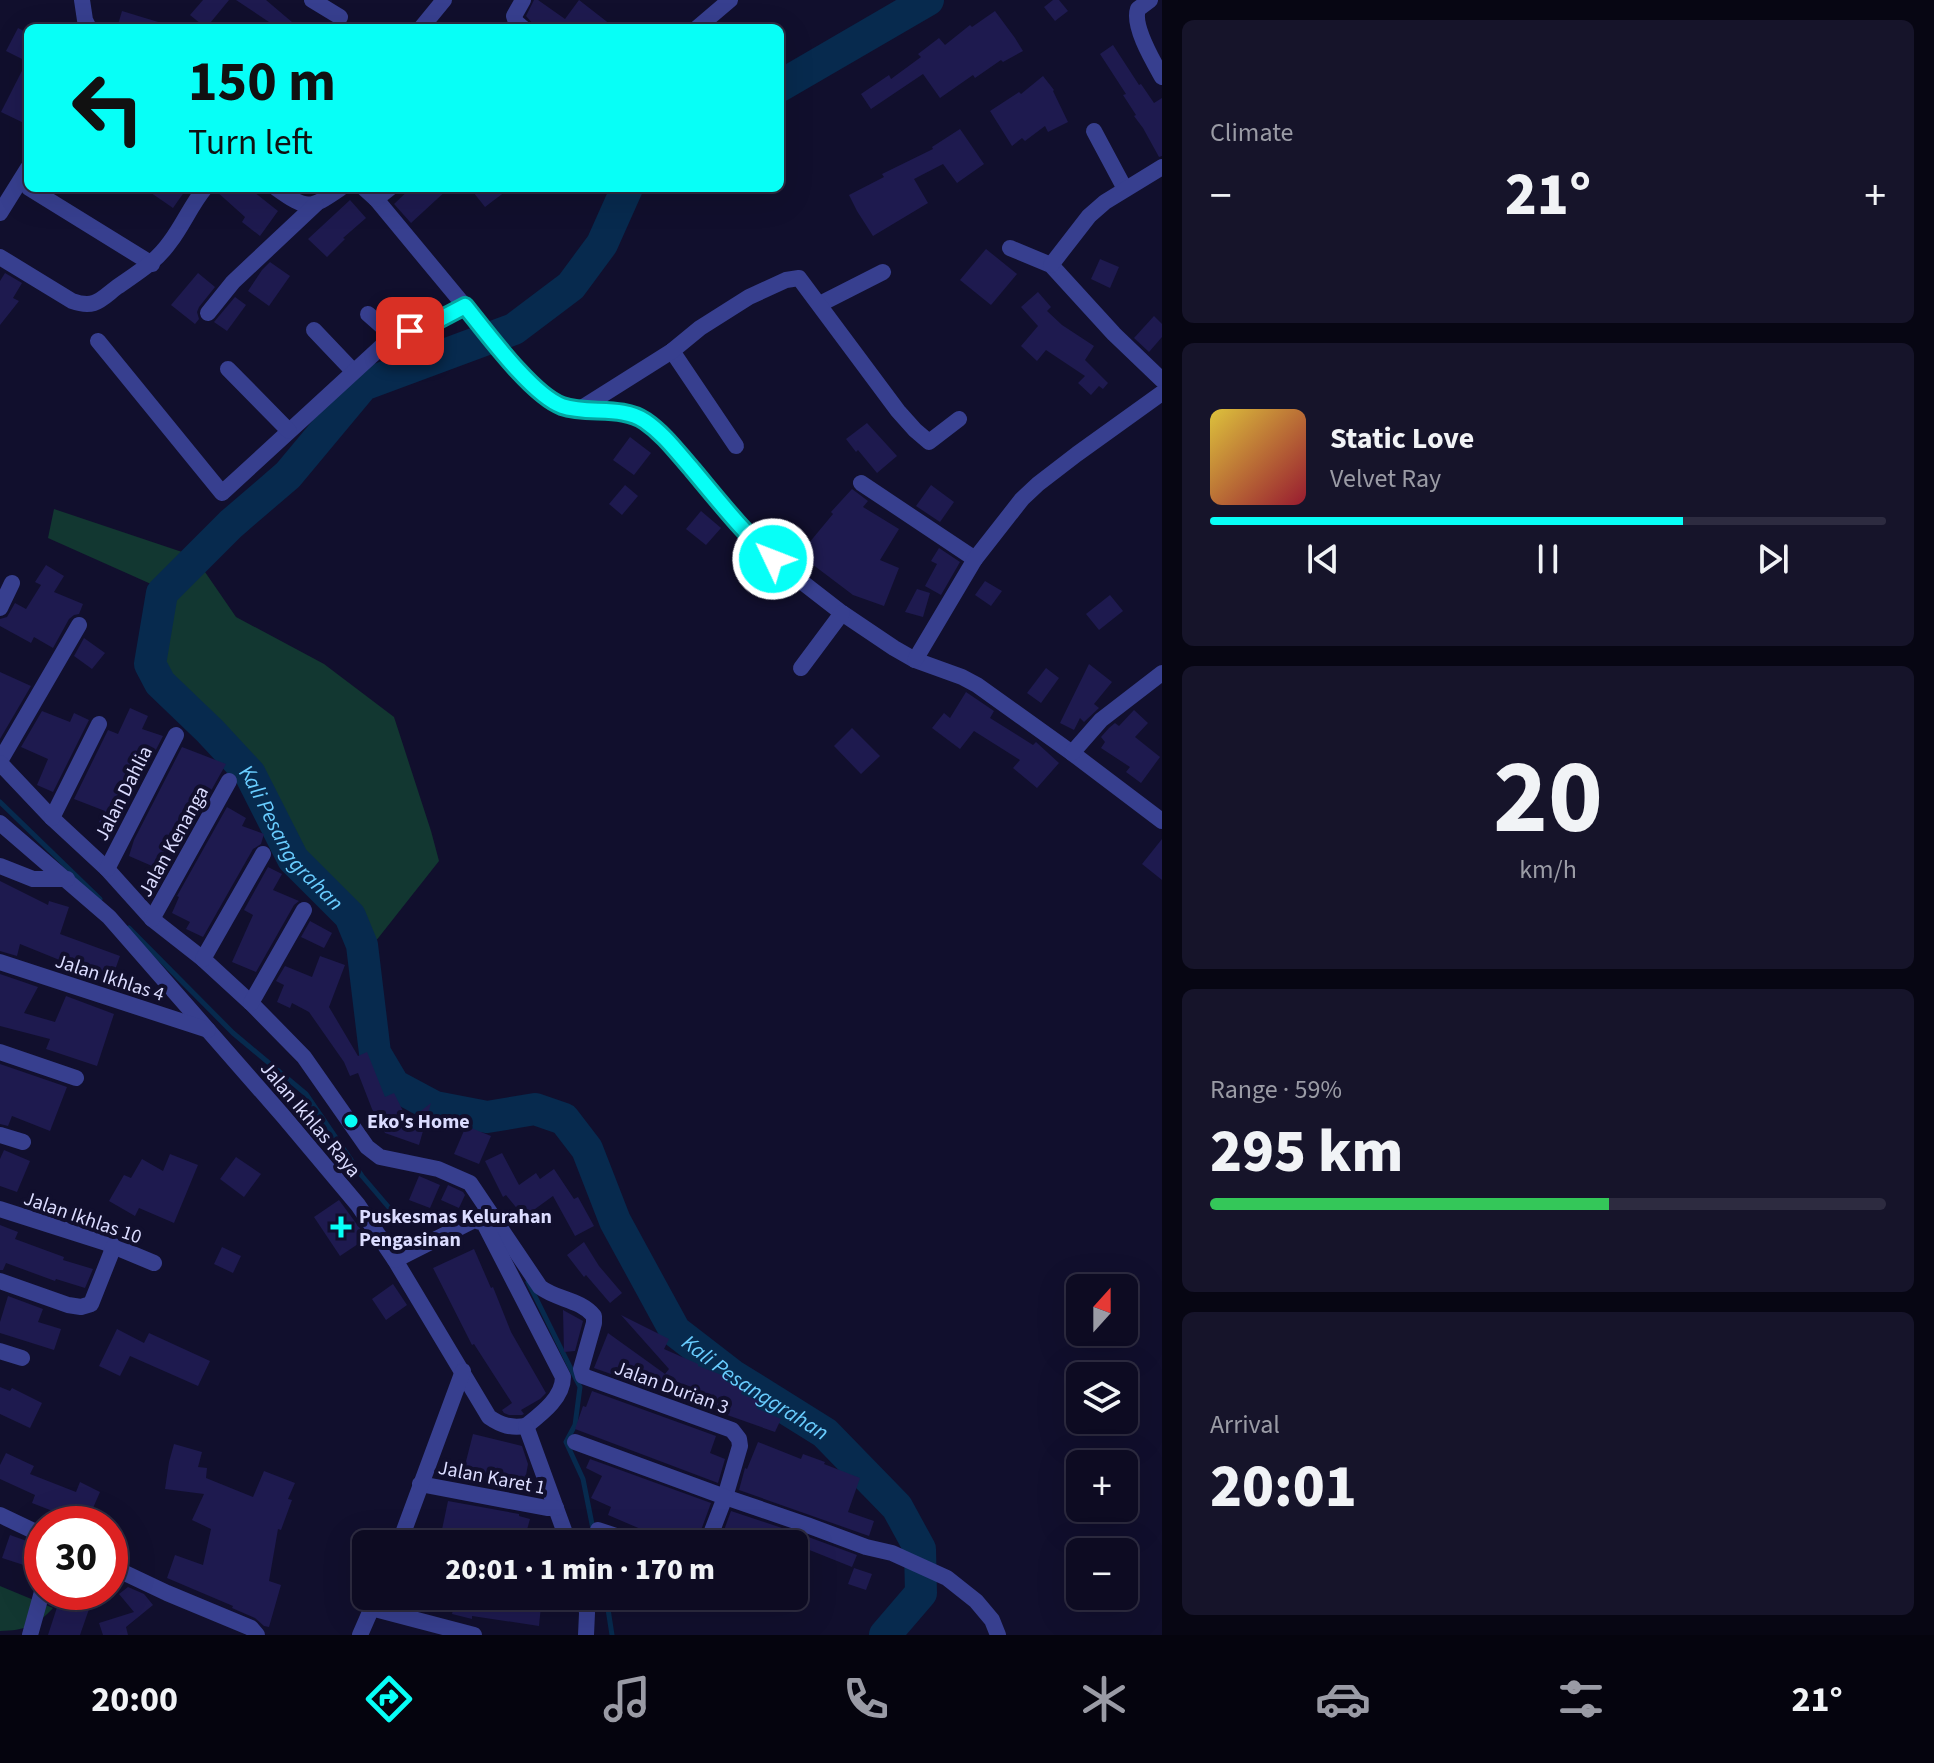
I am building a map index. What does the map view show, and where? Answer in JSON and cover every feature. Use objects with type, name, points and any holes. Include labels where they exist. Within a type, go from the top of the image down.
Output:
[{"type":"street","points":[[82,0],[87,24]]},
{"type":"street","points":[[312,0],[340,17]]},
{"type":"street","points":[[424,24],[444,0]]},
{"type":"street","points":[[518,24],[514,16],[523,0]]},
{"type":"street","points":[[702,24],[730,0]]},
{"type":"street","points":[[1150,0],[1138,9],[1136,19],[1161,74]]},
{"type":"street","points":[[1094,131],[1125,189]]},
{"type":"street","points":[[1051,265],[1089,216],[1105,202],[1162,167]]},
{"type":"street","points":[[0,213],[24,183]]},
{"type":"street","points":[[43,192],[152,264]]},
{"type":"street","points":[[0,257],[72,301],[84,305],[97,302],[152,264],[172,240],[202,192]]},
{"type":"street","points":[[283,192],[301,203],[316,204],[336,192]]},
{"type":"street","points":[[370,193],[539,392],[563,406],[623,413],[642,419],[664,436],[757,544],[842,613],[915,660],[977,685],[1162,821]]},
{"type":"street","points":[[208,313],[243,272],[316,204]]},
{"type":"street","points":[[1010,248],[1051,265],[1114,334],[1162,380]]},
{"type":"street","points":[[820,304],[883,272]]},
{"type":"street","points":[[580,409],[672,351],[700,328],[749,297],[786,280],[799,278],[898,411],[922,436],[929,442],[959,419]]},
{"type":"street","points":[[98,341],[222,493],[393,336],[427,326],[465,306]]},
{"type":"street","points":[[368,314],[393,336]]},
{"type":"street","points":[[314,330],[353,371]]},
{"type":"street","points":[[672,351],[736,446]]},
{"type":"street","points":[[228,369],[289,431]]},
{"type":"street","points":[[915,660],[975,559],[1022,499],[1162,393]]},
{"type":"street","points":[[861,483],[975,559]]},
{"type":"street","points":[[0,608],[12,583]]},
{"type":"street","points":[[801,668],[842,613]]},
{"type":"street","points":[[79,625],[0,762],[52,818],[107,869],[152,919],[203,959],[251,1003],[304,910]]},
{"type":"street","points":[[1072,753],[1101,720],[1162,673]]},
{"type":"street","points":[[52,818],[99,724]]},
{"type":"street","name":"Jalan Dahlia","points":[[107,869],[176,735]]},
{"type":"street","name":"Jalan Kenanga","points":[[152,919],[229,781]]},
{"type":"street","name":"Jalan Ikhlas Raya","points":[[0,823],[109,917],[358,1205],[395,1260],[489,1417],[513,1428],[526,1426]]},
{"type":"street","points":[[203,959],[263,854]]},
{"type":"street","points":[[0,866],[33,879],[67,879]]},
{"type":"street","name":"Jalan Ikhlas 4","points":[[0,962],[209,1030]]},
{"type":"street","name":"Jalan Durian 3","points":[[251,1003],[304,1057],[367,1147],[380,1157],[438,1169],[470,1183],[540,1287],[550,1295],[581,1304],[594,1316],[582,1362],[583,1376],[732,1430],[740,1446],[725,1497]]},
{"type":"street","points":[[0,1052],[76,1078]]},
{"type":"street","points":[[0,1135],[23,1142]]},
{"type":"street","name":"Jalan Ikhlas 10","points":[[0,1209],[114,1246],[154,1263]]},
{"type":"street","points":[[395,1260],[474,1220],[484,1223],[563,1377],[560,1393],[526,1426],[564,1530]]},
{"type":"street","points":[[0,1281],[68,1305],[81,1307],[91,1304],[114,1246]]},
{"type":"street","points":[[0,1351],[22,1358]]},
{"type":"street","points":[[407,1530],[420,1484],[463,1371]]},
{"type":"street","points":[[575,1442],[866,1547],[892,1553],[947,1578],[976,1601],[992,1620],[998,1635]]},
{"type":"street","name":"Jalan Karet 1","points":[[420,1484],[556,1508]]},
{"type":"street","points":[[712,1530],[725,1497]]},
{"type":"street","points":[[0,1515],[24,1526]]},
{"type":"street","points":[[128,1575],[251,1628],[257,1635]]},
{"type":"street","points":[[30,1635],[37,1610]]},
{"type":"street","points":[[360,1635],[371,1610]]},
{"type":"street","points":[[398,1610],[474,1635]]},
{"type":"street","points":[[585,1610],[586,1635]]},
{"type":"green space","points":[[54,509],[194,556],[236,617],[324,664],[394,717],[439,861],[364,956],[354,911],[297,869],[236,756],[170,690],[144,639],[160,588],[48,538]]},
{"type":"green space","points":[[0,1586],[24,1596],[24,1610],[51,1610],[29,1626],[0,1631]]},
{"type":"building","points":[[203,0],[229,0],[209,24],[201,24],[190,15]]},
{"type":"building","points":[[236,0],[266,0],[294,24],[267,24],[269,22]]},
{"type":"building","points":[[534,0],[538,0],[565,19],[579,0],[610,24],[533,24],[526,16]]},
{"type":"building","points":[[1053,0],[1059,0],[1068,11],[1055,21],[1044,7]]},
{"type":"building","points":[[122,11],[165,24],[118,24]]},
{"type":"building","points":[[995,11],[1023,51],[1003,62],[1001,60],[975,78],[973,75],[940,98],[923,74],[871,109],[861,94],[889,75],[891,79],[921,57],[918,54],[939,38],[945,45],[970,25],[972,27]]},
{"type":"building","points":[[18,28],[24,31],[24,60],[6,51]]},
{"type":"building","points":[[1113,45],[1154,103],[1162,98],[1162,156],[1159,157],[1134,116],[1123,95],[1126,94],[1100,54]]},
{"type":"building","points":[[24,67],[24,123],[1,112]]},
{"type":"building","points":[[1043,76],[1054,90],[1068,122],[1048,132],[1045,126],[1025,141],[1022,138],[1012,146],[990,111],[1019,92],[1021,94]]},
{"type":"building","points":[[960,129],[984,164],[957,183],[943,164],[914,179],[928,203],[873,236],[849,195],[884,177],[882,174],[933,149]]},
{"type":"building","points":[[150,192],[184,192],[173,208]]},
{"type":"building","points":[[217,192],[254,192],[278,211],[260,236],[242,222],[245,217]]},
{"type":"building","points":[[407,192],[445,192],[411,223],[394,204]]},
{"type":"building","points":[[473,192],[505,192],[485,207]]},
{"type":"building","points":[[350,200],[366,218],[327,257],[308,239]]},
{"type":"building","points":[[986,249],[1017,274],[991,305],[960,280]]},
{"type":"building","points":[[1100,259],[1119,267],[1110,288],[1091,279]]},
{"type":"building","points":[[270,262],[290,276],[269,306],[248,291]]},
{"type":"building","points":[[5,273],[22,283],[13,298],[19,301],[0,325],[0,281]]},
{"type":"building","points":[[198,273],[215,287],[199,307],[199,319],[195,324],[171,305]]},
{"type":"building","points":[[1038,292],[1051,307],[1047,311],[1094,346],[1085,360],[1108,383],[1103,389],[1099,386],[1091,395],[1078,383],[1085,376],[1046,350],[1037,361],[1021,346],[1038,326],[1021,307]]},
{"type":"building","points":[[235,297],[246,305],[227,331],[214,322]]},
{"type":"building","points":[[1154,316],[1162,324],[1162,337],[1149,352],[1134,338]]},
{"type":"building","points":[[867,423],[897,456],[877,473],[846,439]]},
{"type":"building","points":[[630,437],[651,453],[634,475],[613,460]]},
{"type":"building","points":[[625,485],[638,496],[622,515],[609,504]]},
{"type":"building","points":[[931,485],[954,502],[940,522],[916,506]]},
{"type":"building","points":[[852,489],[868,501],[863,507],[899,529],[880,560],[899,568],[884,606],[853,595],[812,564],[806,571],[794,561]]},
{"type":"building","points":[[701,511],[721,528],[706,545],[686,529]]},
{"type":"building","points":[[939,548],[960,562],[941,595],[925,586],[937,564],[931,561]]},
{"type":"building","points":[[46,565],[64,576],[54,592],[83,604],[79,614],[69,619],[53,648],[34,637],[31,643],[0,626],[0,619],[7,617],[15,603],[26,609],[41,585],[35,582]]},
{"type":"building","points":[[985,581],[1002,591],[991,606],[975,595]]},
{"type":"building","points":[[917,589],[930,593],[923,617],[905,612]]},
{"type":"building","points":[[1110,595],[1123,611],[1099,630],[1086,614]]},
{"type":"building","points":[[84,638],[105,653],[92,669],[74,656]]},
{"type":"building","points":[[1089,664],[1112,682],[1094,704],[1099,708],[1084,722],[1080,718],[1074,730],[1060,723]]},
{"type":"building","points":[[1046,668],[1059,678],[1041,703],[1027,693]]},
{"type":"building","points":[[0,672],[31,686],[0,739]]},
{"type":"building","points":[[966,692],[994,711],[990,718],[1033,745],[1036,742],[1059,763],[1037,788],[1013,768],[1020,760],[974,731],[960,749],[932,728],[944,713],[950,718]]},
{"type":"building","points":[[130,708],[148,716],[142,729],[163,736],[115,830],[99,822],[105,811],[74,799],[108,730],[118,734]]},
{"type":"building","points":[[1134,710],[1148,723],[1135,737],[1160,757],[1141,783],[1126,772],[1130,767],[1101,748],[1105,742],[1101,737],[1115,723],[1119,726]]},
{"type":"building","points":[[42,711],[70,722],[74,713],[89,720],[53,792],[37,785],[48,759],[21,747]]},
{"type":"building","points":[[852,728],[880,756],[861,774],[834,746]]},
{"type":"building","points":[[182,747],[226,764],[157,887],[145,882],[152,866],[129,856],[134,840]]},
{"type":"building","points":[[227,807],[246,818],[242,826],[264,834],[261,844],[253,849],[203,937],[186,929],[190,922],[172,913],[177,896]]},
{"type":"building","points":[[1162,839],[1162,880],[1142,864]]},
{"type":"building","points":[[268,867],[282,874],[273,890],[299,901],[256,972],[232,962],[253,915],[244,910]]},
{"type":"building","points":[[0,881],[48,905],[49,901],[69,907],[60,934],[120,956],[111,981],[20,944],[17,956],[0,951]]},
{"type":"building","points":[[310,921],[332,933],[324,948],[301,937]]},
{"type":"building","points":[[320,956],[345,965],[329,1007],[358,1056],[367,1052],[385,1097],[394,1093],[408,1121],[431,1103],[419,1145],[385,1133],[358,1073],[350,1076],[344,1062],[309,1012],[292,1003],[290,1008],[277,1002],[284,985],[276,981],[285,966],[312,977]]},
{"type":"building","points":[[0,974],[38,987],[24,1013],[55,1022],[66,996],[114,1014],[97,1066],[46,1049],[50,1039],[0,1026]]},
{"type":"building","points":[[0,1064],[67,1087],[50,1131],[12,1116],[8,1126],[0,1124]]},
{"type":"building","points":[[466,1126],[491,1136],[479,1164],[454,1154]]},
{"type":"building","points":[[4,1150],[30,1161],[17,1192],[0,1186],[0,1159]]},
{"type":"building","points":[[502,1153],[519,1185],[536,1173],[540,1179],[554,1169],[574,1199],[578,1197],[594,1226],[575,1236],[553,1196],[524,1217],[506,1195],[503,1197],[485,1161]]},
{"type":"building","points":[[170,1154],[198,1165],[174,1223],[139,1208],[135,1216],[109,1201],[124,1175],[131,1178],[142,1159],[163,1171]]},
{"type":"building","points":[[236,1157],[261,1174],[244,1197],[220,1179]]},
{"type":"building","points":[[419,1176],[440,1185],[430,1208],[409,1200]]},
{"type":"building","points":[[448,1185],[465,1195],[459,1208],[441,1200]]},
{"type":"building","name":"Puskesmas Kelurahan Pengasinan","points":[[339,1200],[367,1238],[340,1256],[314,1217]]},
{"type":"building","points":[[0,1225],[18,1232],[15,1239],[93,1269],[85,1288],[6,1263],[0,1270]]},
{"type":"building","points":[[584,1242],[622,1293],[610,1303],[567,1255]]},
{"type":"building","points":[[222,1247],[241,1256],[233,1273],[214,1264]]},
{"type":"building","points":[[474,1249],[511,1332],[546,1393],[521,1410],[522,1415],[509,1415],[502,1410],[512,1403],[472,1345],[433,1268]]},
{"type":"building","points":[[393,1284],[407,1305],[386,1320],[372,1299]]},
{"type":"building","points":[[8,1296],[43,1309],[38,1322],[61,1329],[54,1350],[0,1333]]},
{"type":"building","points":[[563,1310],[583,1321],[575,1351],[564,1352]]},
{"type":"building","points":[[621,1315],[669,1339],[664,1349],[727,1377],[725,1381],[743,1389],[741,1394],[759,1401],[756,1408],[781,1419],[775,1432],[594,1368],[608,1333],[665,1374],[669,1369]]},
{"type":"building","points":[[117,1329],[144,1343],[149,1333],[210,1361],[198,1386],[130,1356],[120,1376],[99,1366]]},
{"type":"building","points":[[0,1387],[10,1391],[12,1388],[42,1403],[30,1428],[0,1414]]},
{"type":"building","points":[[592,1391],[716,1436],[710,1453],[725,1459],[718,1483],[575,1429]]},
{"type":"building","points":[[473,1434],[522,1446],[528,1464],[523,1492],[502,1488],[503,1482],[463,1473]]},
{"type":"building","points":[[758,1442],[801,1459],[803,1454],[860,1478],[848,1512],[874,1521],[869,1536],[739,1490],[745,1468]]},
{"type":"building","points":[[174,1444],[202,1452],[198,1467],[207,1468],[206,1478],[253,1497],[264,1471],[295,1483],[281,1530],[278,1529],[269,1581],[281,1585],[269,1627],[233,1606],[167,1578],[175,1555],[203,1565],[211,1529],[192,1520],[204,1494],[165,1489]]},
{"type":"building","points":[[6,1453],[34,1466],[30,1474],[76,1492],[80,1482],[100,1492],[94,1506],[40,1506],[32,1503],[35,1495],[0,1479],[0,1465]]},
{"type":"building","points":[[590,1459],[711,1503],[701,1530],[643,1530],[608,1515],[611,1507],[591,1498],[602,1476],[586,1468]]},
{"type":"building","points":[[448,1501],[519,1514],[530,1519],[527,1530],[442,1530]]},
{"type":"building","points":[[731,1511],[788,1530],[724,1530]]},
{"type":"building","points":[[10,1535],[24,1540],[24,1565],[2,1558]]},
{"type":"building","points":[[808,1537],[857,1555],[852,1567],[808,1549]]},
{"type":"building","points":[[854,1568],[872,1574],[866,1590],[848,1584]]},
{"type":"building","points":[[128,1587],[144,1594],[153,1605],[126,1627],[128,1635],[103,1635],[99,1623],[134,1612],[128,1605]]},
{"type":"building","points":[[56,1610],[89,1610],[80,1635],[48,1635]]},
{"type":"building","points":[[453,1610],[541,1610],[539,1626],[452,1614]]},
{"type":"waterway","name":"Kali Pesanggrahan","points":[[784,84],[928,0]]},
{"type":"waterway","name":"Kali Pesanggrahan","points":[[625,192],[602,244],[571,286],[514,329],[363,385],[288,475],[231,524],[162,593],[150,664],[160,683],[250,774],[293,859],[350,916],[362,945],[375,1053],[394,1085],[435,1107],[487,1117],[535,1109],[564,1119],[587,1149],[615,1221],[675,1331],[732,1375],[825,1433],[897,1507],[920,1549],[921,1593],[885,1635]]},
{"type":"waterway","points":[[0,802],[100,899]]},
{"type":"waterway","points":[[129,928],[233,1033],[306,1094],[362,1176],[403,1224],[437,1222],[472,1211],[481,1215]]},
{"type":"waterway","points":[[528,1282],[580,1387],[575,1425],[566,1442],[583,1479],[593,1530]]},
{"type":"waterway","points":[[608,1610],[612,1635]]},
{"type":"place","name":"Eko's Home","points":[[351,1121]]},
{"type":"place","name":"Puskesmas Kelurahan Pengasinan","points":[[341,1227]]},
{"type":"route","points":[[410,331],[427,326],[465,306],[539,392],[550,400],[563,406],[623,413],[642,419],[664,436],[744,531],[773,559]]}]
